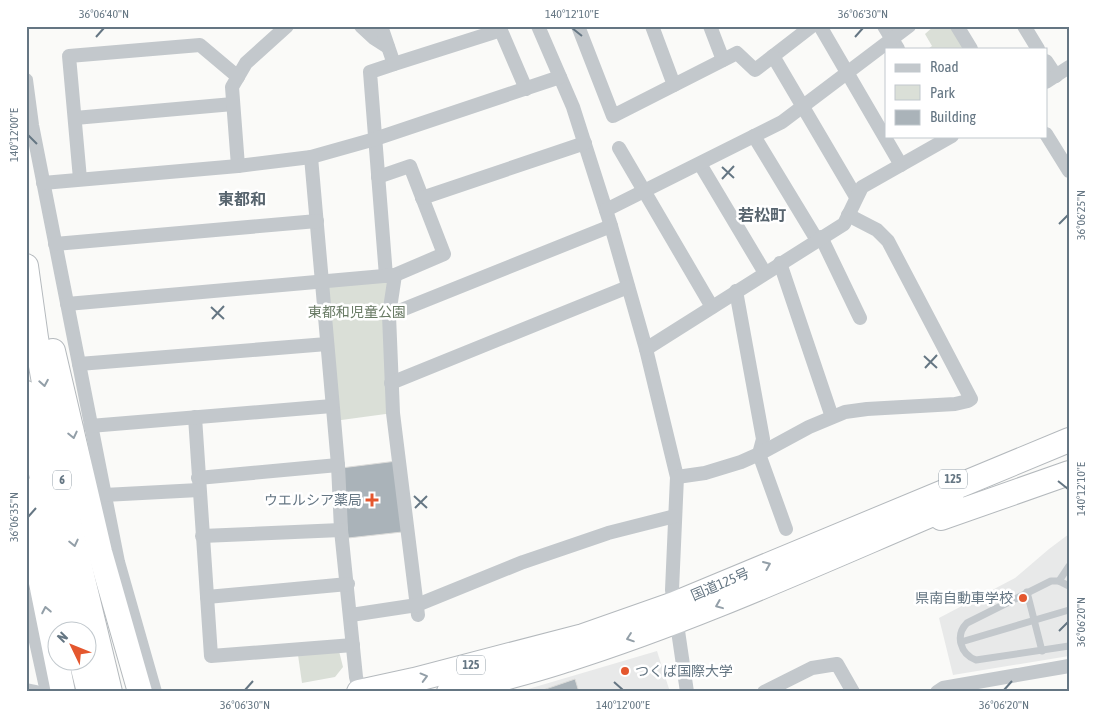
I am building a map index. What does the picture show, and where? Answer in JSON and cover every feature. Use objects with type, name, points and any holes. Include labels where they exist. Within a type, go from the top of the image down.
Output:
[{"type":"highway","name":"6","points":[[28,277],[36,338],[69,521],[110,692]]},
{"type":"highway","points":[[28,277],[49,337],[100,552],[140,692]]},
{"type":"highway","name":"6","points":[[26,393],[51,527],[72,620]]},
{"type":"highway","name":"125","points":[[835,546],[1069,424]]},
{"type":"highway","name":"国道125号","points":[[360,692],[675,613],[780,580],[835,546],[1069,440]]},
{"type":"highway","name":"国道125号","points":[[835,546],[1069,457]]},
{"type":"highway","name":"125","points":[[835,546],[1069,472]]},
{"type":"highway","points":[[26,490],[40,578],[63,692]]},
{"type":"highway","name":"国道125号","points":[[449,692],[566,660],[675,613]]},
{"type":"highway","points":[[84,670],[89,692]]},
{"type":"street","points":[[238,166],[232,87],[246,63],[288,26]]},
{"type":"street","points":[[361,26],[388,47]]},
{"type":"street","points":[[381,26],[394,64]]},
{"type":"street","points":[[538,26],[573,107],[611,226],[646,349],[676,477],[672,590],[687,692]]},
{"type":"street","points":[[578,26],[612,116],[737,52],[755,70],[812,26]]},
{"type":"street","points":[[652,26],[674,85]]},
{"type":"street","points":[[710,26],[723,60]]},
{"type":"street","points":[[820,26],[901,165]]},
{"type":"street","points":[[884,26],[895,44],[909,26]]},
{"type":"street","points":[[957,26],[970,48]]},
{"type":"street","points":[[1024,26],[1037,48]]},
{"type":"street","points":[[417,610],[402,493],[391,383],[389,315],[391,275],[378,177],[370,72],[500,28],[526,89]]},
{"type":"street","points":[[80,179],[70,56],[200,45],[238,77]]},
{"type":"street","points":[[606,210],[782,122],[846,73],[885,50]]},
{"type":"street","points":[[773,56],[856,197]]},
{"type":"street","points":[[1051,79],[1069,67]]},
{"type":"street","points":[[43,183],[238,166],[311,157],[375,139],[560,77]]},
{"type":"street","points":[[26,80],[43,183],[118,562],[155,692]]},
{"type":"street","points":[[75,118],[233,104]]},
{"type":"street","points":[[754,136],[819,238],[860,318]]},
{"type":"street","points":[[1048,137],[1069,171]]},
{"type":"street","points":[[646,349],[819,238],[844,224],[862,188],[949,138]]},
{"type":"street","points":[[422,198],[585,143]]},
{"type":"street","points":[[619,148],[712,307]]},
{"type":"street","points":[[311,157],[338,465],[341,530],[356,677],[360,692]]},
{"type":"street","points":[[700,164],[765,273]]},
{"type":"street","points":[[67,304],[391,275],[444,254],[410,166],[378,177]]},
{"type":"street","points":[[676,477],[705,473],[760,454],[809,427],[854,410],[955,404],[971,399],[888,242],[877,230],[848,215]]},
{"type":"street","points":[[55,244],[317,222]]},
{"type":"street","points":[[389,315],[611,226]]},
{"type":"street","points":[[780,263],[832,417]]},
{"type":"street","points":[[391,383],[628,287]]},
{"type":"street","points":[[736,291],[763,439],[760,454],[786,528]]},
{"type":"street","points":[[78,364],[327,344]]},
{"type":"street","points":[[90,426],[332,406]]},
{"type":"street","points":[[195,417],[210,656],[353,645]]},
{"type":"street","points":[[104,495],[338,465]]},
{"type":"street","points":[[351,615],[417,610],[532,559],[608,533],[675,516]]},
{"type":"street","points":[[202,536],[341,530]]},
{"type":"street","points":[[207,597],[348,584]]},
{"type":"street","points":[[26,596],[47,692]]},
{"type":"street","points":[[764,692],[812,668],[837,664],[853,692]]},
{"type":"street","points":[[937,692],[943,688],[1069,666]]},
{"type":"street","points":[[26,690],[36,692]]},
{"type":"lane","points":[[1059,581],[1069,566]]},
{"type":"lane","points":[[1069,586],[1059,581],[1051,581],[968,623],[961,630],[960,634],[961,642],[967,655],[976,660],[1069,646]]},
{"type":"lane","points":[[1027,592],[1042,650]]},
{"type":"lane","points":[[961,642],[1069,610]]},
{"type":"shaded area","name":"県南自動車学校","points":[[1069,534],[1069,656],[953,675],[939,618],[1015,578]]},
{"type":"shaded area","name":"つくば国際大学","points":[[657,651],[670,692],[518,692]]},
{"type":"green space","points":[[934,26],[954,26],[967,48],[929,48],[932,46],[925,34]]},
{"type":"green space","name":"東都和児童公園","points":[[395,275],[393,413],[334,421],[322,282]]},
{"type":"green space","points":[[339,651],[343,667],[335,677],[302,683],[298,655]]},
{"type":"building","name":"ウエルシア薬局","points":[[397,461],[402,532],[348,538],[341,468]]},
{"type":"building","points":[[575,679],[579,692],[537,692]]},
{"type":"place","name":"ウエルシア薬局","points":[[372,500]]},
{"type":"place","name":"県南自動車学校","points":[[1023,598]]},
{"type":"place","name":"つくば国際大学","points":[[625,671]]},
{"type":"district","name":"東都和","points":[[242,199]]},
{"type":"district","name":"若松町","points":[[762,215]]}]
